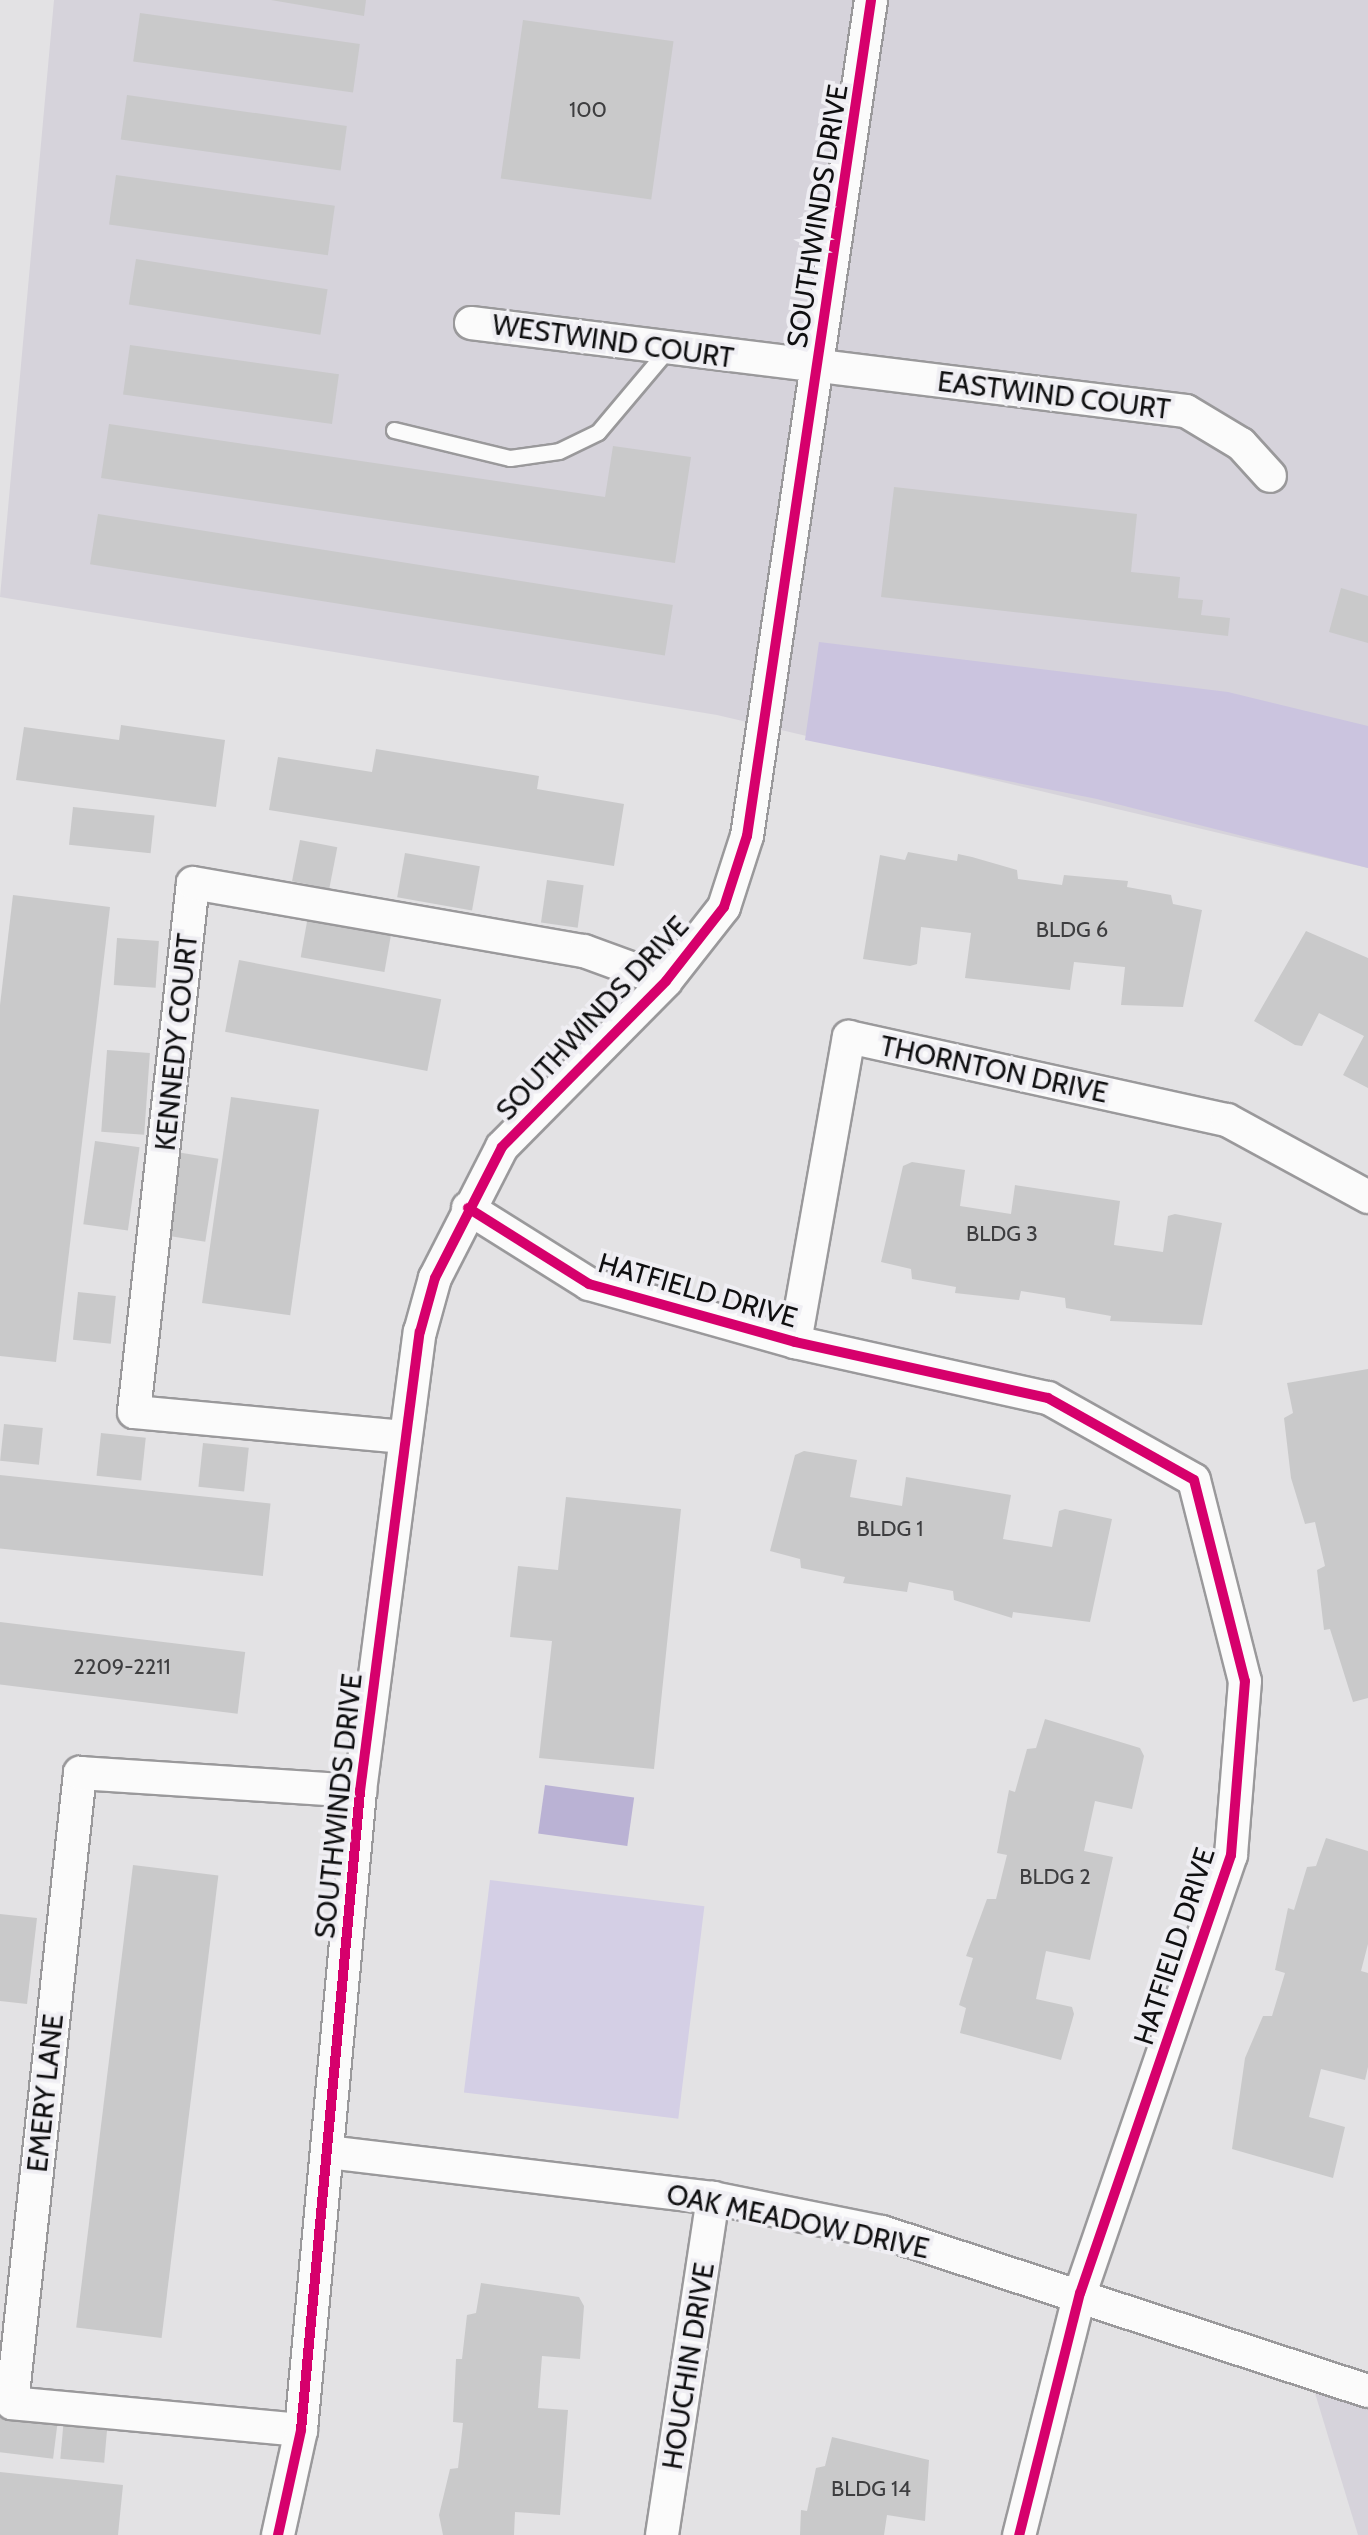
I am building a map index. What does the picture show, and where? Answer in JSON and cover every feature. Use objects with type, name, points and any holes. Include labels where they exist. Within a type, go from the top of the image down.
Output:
[{"type":"street","name":"SOUTHWINDS DRIVE","points":[[278,2535],[300,2430],[360,1791],[404,1437],[435,1278],[468,1208],[532,1111],[666,980],[724,907],[747,836],[815,368],[854,152],[871,0]]},
{"type":"street","name":"WESTWIND COURT","points":[[471,322],[815,368]]},
{"type":"street","name":"EASTWIND COURT","points":[[815,368],[1186,410],[1242,444],[1270,476]]},
{"type":"street","name":"KENNEDY COURT","points":[[404,1437],[134,1412],[193,883],[584,951],[666,980]]},
{"type":"street","name":"THORNTON DRIVE","points":[[795,1342],[849,1037],[1227,1120],[1368,1197]]},
{"type":"street","name":"HATFIELD DRIVE","points":[[468,1208],[589,1284],[795,1342],[1048,1398],[1194,1480],[1245,1681],[1231,1855],[1080,2293],[1019,2535]]},
{"type":"street","name":"EMERY LANE","points":[[300,2430],[12,2403],[80,1772],[360,1791]]},
{"type":"street","name":"OAK MEADOW DRIVE","points":[[328,2152],[713,2198],[882,2232],[1080,2293],[1368,2391]]},
{"type":"street","name":"HOUCHIN DRIVE","points":[[662,2535],[713,2198]]},
{"type":"lane","points":[[394,430],[510,458],[559,451],[598,432],[668,349]]},
{"type":"shaded area","points":[[54,0],[1368,0],[1368,868],[717,715],[0,597]]},
{"type":"shaded area","points":[[819,642],[1228,692],[1368,726],[1368,868],[1097,799],[805,740]]},
{"type":"shaded area","points":[[545,1785],[634,1798],[627,1846],[538,1834]]},
{"type":"shaded area","points":[[490,1880],[704,1906],[678,2119],[464,2092]]},
{"type":"shaded area","points":[[1308,2370],[1368,2391],[1368,2535],[1358,2535]]},
{"type":"building","points":[[271,0],[366,0],[364,16]]},
{"type":"building","points":[[140,13],[360,44],[353,92],[133,62]]},
{"type":"building","points":[[523,20],[674,41],[651,200],[501,178]]},
{"type":"building","points":[[127,95],[347,126],[341,170],[121,140]]},
{"type":"building","points":[[116,175],[335,206],[328,255],[109,225]]},
{"type":"building","points":[[136,259],[328,289],[320,335],[129,304]]},
{"type":"building","points":[[130,345],[339,374],[332,424],[123,395]]},
{"type":"building","points":[[109,424],[605,497],[613,446],[691,457],[675,563],[101,478]]},
{"type":"building","points":[[894,487],[1137,514],[1131,572],[1180,577],[1178,598],[1203,600],[1201,615],[1230,618],[1228,636],[881,597]]},
{"type":"building","points":[[98,514],[673,605],[665,655],[90,564]]},
{"type":"building","points":[[1341,588],[1368,596],[1368,643],[1329,632]]},
{"type":"building","points":[[121,725],[225,740],[216,807],[16,780],[24,727],[119,740]]},
{"type":"building","points":[[376,749],[539,776],[537,789],[624,804],[614,866],[269,810],[278,757],[372,772]]},
{"type":"building","points":[[73,807],[155,816],[151,853],[69,845]]},
{"type":"building","points":[[300,840],[337,847],[329,888],[292,881]]},
{"type":"building","points":[[908,852],[957,861],[958,854],[972,857],[1017,870],[1018,879],[1062,885],[1064,875],[1128,881],[1127,887],[1171,895],[1173,904],[1202,910],[1183,1007],[1121,1005],[1125,967],[1074,962],[1070,990],[965,978],[971,933],[921,927],[917,964],[910,966],[863,959],[880,855],[905,860]]},
{"type":"building","points":[[405,853],[480,866],[472,911],[397,897]]},
{"type":"building","points":[[547,880],[584,885],[578,928],[541,923]]},
{"type":"building","points":[[13,895],[110,907],[56,1362],[0,1356],[0,1005]]},
{"type":"building","points":[[308,916],[392,931],[384,972],[301,957]]},
{"type":"building","points":[[1306,931],[1368,958],[1368,1088],[1343,1075],[1364,1036],[1319,1013],[1302,1046],[1254,1021]]},
{"type":"building","points":[[117,938],[159,941],[156,988],[114,985]]},
{"type":"building","points":[[239,960],[441,999],[427,1071],[225,1032]]},
{"type":"building","points":[[107,1050],[150,1053],[144,1135],[101,1132]]},
{"type":"building","points":[[231,1097],[319,1109],[290,1315],[202,1303]]},
{"type":"building","points":[[95,1141],[140,1147],[128,1230],[83,1224]]},
{"type":"building","points":[[170,1151],[218,1159],[205,1242],[157,1234]]},
{"type":"building","points":[[912,1162],[965,1170],[960,1206],[1011,1214],[1015,1185],[1120,1201],[1114,1245],[1163,1252],[1168,1216],[1175,1214],[1222,1223],[1202,1325],[1110,1321],[1111,1316],[1066,1308],[1065,1298],[1021,1291],[1019,1300],[955,1293],[956,1287],[912,1279],[911,1269],[881,1262],[903,1166]]},
{"type":"building","points":[[78,1292],[116,1296],[111,1344],[73,1340]]},
{"type":"building","points":[[1368,1369],[1368,1698],[1353,1702],[1330,1629],[1324,1630],[1317,1570],[1325,1566],[1315,1522],[1305,1524],[1291,1478],[1284,1418],[1293,1413],[1287,1383]]},
{"type":"building","points":[[4,1424],[43,1428],[39,1465],[0,1461]]},
{"type":"building","points":[[101,1433],[146,1438],[141,1480],[97,1476]]},
{"type":"building","points":[[203,1443],[249,1448],[244,1492],[198,1487]]},
{"type":"building","points":[[804,1451],[857,1460],[850,1497],[902,1506],[906,1477],[1011,1495],[1003,1539],[1052,1547],[1059,1511],[1065,1509],[1112,1519],[1090,1622],[1013,1612],[1012,1618],[954,1600],[953,1591],[909,1582],[907,1592],[843,1583],[845,1577],[801,1568],[800,1559],[770,1551],[795,1455]]},
{"type":"building","points":[[0,1475],[271,1503],[263,1576],[0,1548]]},
{"type":"building","points":[[566,1497],[681,1509],[654,1769],[539,1758],[552,1641],[510,1637],[518,1566],[558,1570]]},
{"type":"building","points":[[0,1622],[245,1652],[238,1714],[0,1684]]},
{"type":"building","points":[[1045,1719],[1140,1748],[1144,1756],[1132,1809],[1095,1801],[1084,1851],[1113,1857],[1090,1960],[1046,1951],[1036,1999],[1072,2007],[1074,2014],[1061,2060],[960,2033],[966,2008],[959,2005],[973,1958],[966,1956],[987,1899],[996,1899],[1007,1855],[997,1853],[1009,1790],[1015,1792],[1027,1749],[1036,1748]]},
{"type":"building","points":[[1326,1838],[1368,1851],[1368,1944],[1361,1971],[1368,1973],[1368,2067],[1365,2080],[1321,2069],[1309,2117],[1345,2127],[1333,2178],[1232,2149],[1245,2058],[1263,2016],[1272,2016],[1285,1973],[1275,1970],[1288,1908],[1294,1910],[1307,1867],[1316,1866]]},
{"type":"building","points":[[133,1865],[218,1875],[162,2338],[76,2328]]},
{"type":"building","points":[[0,1914],[37,1918],[27,2004],[0,2001]]},
{"type":"building","points":[[481,2283],[579,2297],[584,2306],[580,2359],[542,2356],[538,2408],[568,2410],[560,2515],[515,2512],[514,2535],[443,2535],[439,2515],[450,2469],[458,2468],[463,2423],[453,2422],[456,2359],[462,2359],[467,2315],[476,2313]]},
{"type":"building","points":[[0,2407],[59,2414],[53,2459],[0,2452]]},
{"type":"building","points":[[64,2417],[108,2421],[104,2463],[60,2459]]},
{"type":"building","points":[[832,2437],[929,2460],[925,2521],[887,2515],[884,2535],[800,2535],[801,2510],[807,2511],[816,2468],[825,2466]]},
{"type":"building","points":[[0,2472],[123,2485],[118,2535],[0,2535]]},
{"type":"cycle path","points":[[278,2535],[301,2430],[360,1791],[420,1332],[435,1278],[502,1147],[666,981],[724,907],[747,836],[871,0]]},
{"type":"cycle path","points":[[468,1208],[589,1284],[795,1342],[1048,1398],[1194,1480],[1245,1681],[1231,1855],[1080,2293],[1019,2535]]}]
